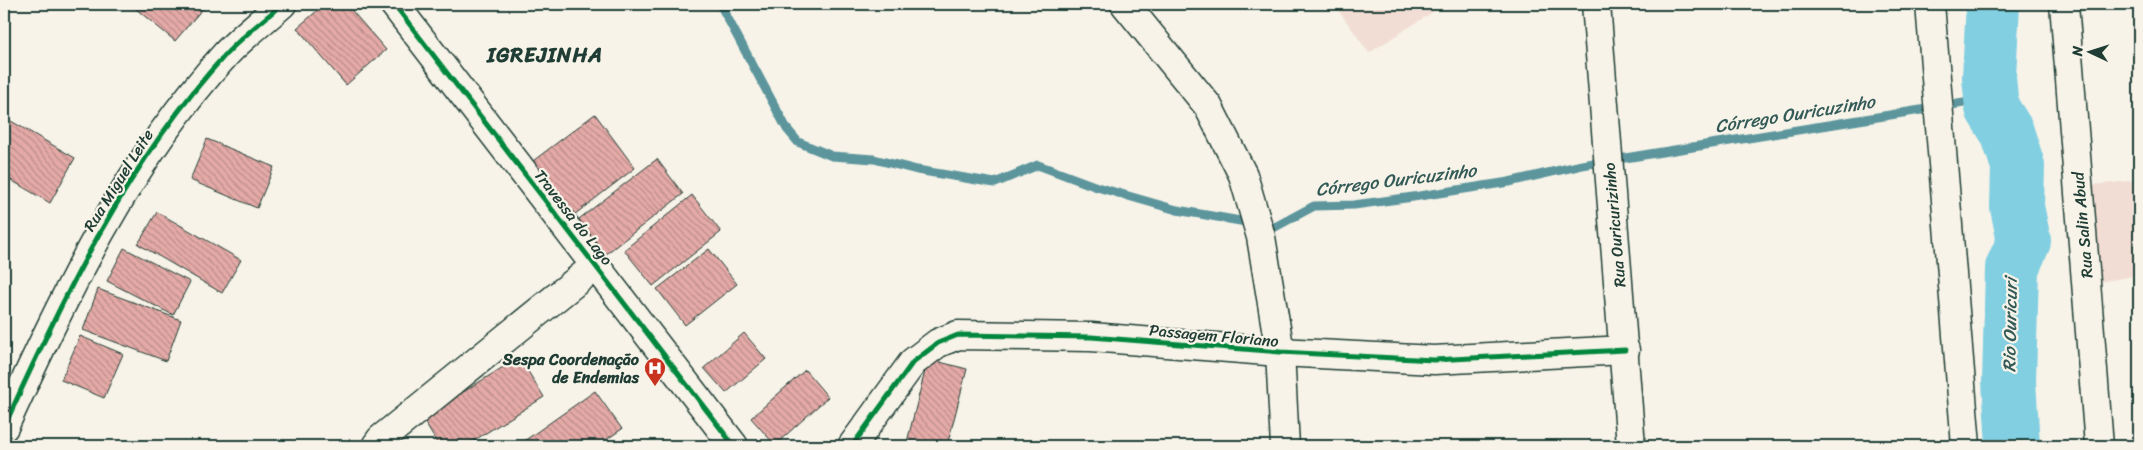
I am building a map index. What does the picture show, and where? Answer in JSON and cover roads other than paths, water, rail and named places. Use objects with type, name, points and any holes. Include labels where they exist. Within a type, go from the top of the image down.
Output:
[{"type":"street","name":"Rua Miguel Leite","points":[[4,427],[47,334],[102,225],[162,132],[226,53],[282,4]]},
{"type":"street","name":"Travessa do Lago","points":[[394,4],[734,446]]},
{"type":"street","points":[[1125,4],[1208,106],[1243,175],[1261,237],[1280,352],[1285,446]]},
{"type":"street","name":"Rua Ouricurizinho","points":[[1596,4],[1625,350],[1631,446]]},
{"type":"street","points":[[1930,4],[1966,446]]},
{"type":"street","name":"Rua Salin Abud","points":[[2064,4],[2100,446]]},
{"type":"street","points":[[376,446],[381,439],[595,266]]},
{"type":"street","name":"Passagem Floriano","points":[[852,446],[913,362],[938,342],[958,336],[1091,337],[1280,352],[1434,360],[1625,350]]},
{"type":"waterway","name":"Córrego Ouricuzinho","points":[[720,4],[787,129],[798,142],[832,156],[874,159],[917,170],[995,183],[1038,165],[1097,187],[1177,210],[1275,227],[1314,206],[1354,205],[1509,182],[1582,165],[1970,102],[1992,108]]},
{"type":"waterway","name":"Rio Ouricuri","points":[[1993,4],[1989,77],[1992,108],[2007,132],[2018,166],[2017,207],[2024,241],[2012,268],[2009,381],[2013,446]]},
{"type":"place","name":"Sespa Coordenação de Endemias","points":[[655,387]]},
{"type":"district","name":"IGREJINHA","points":[[545,55]]}]
